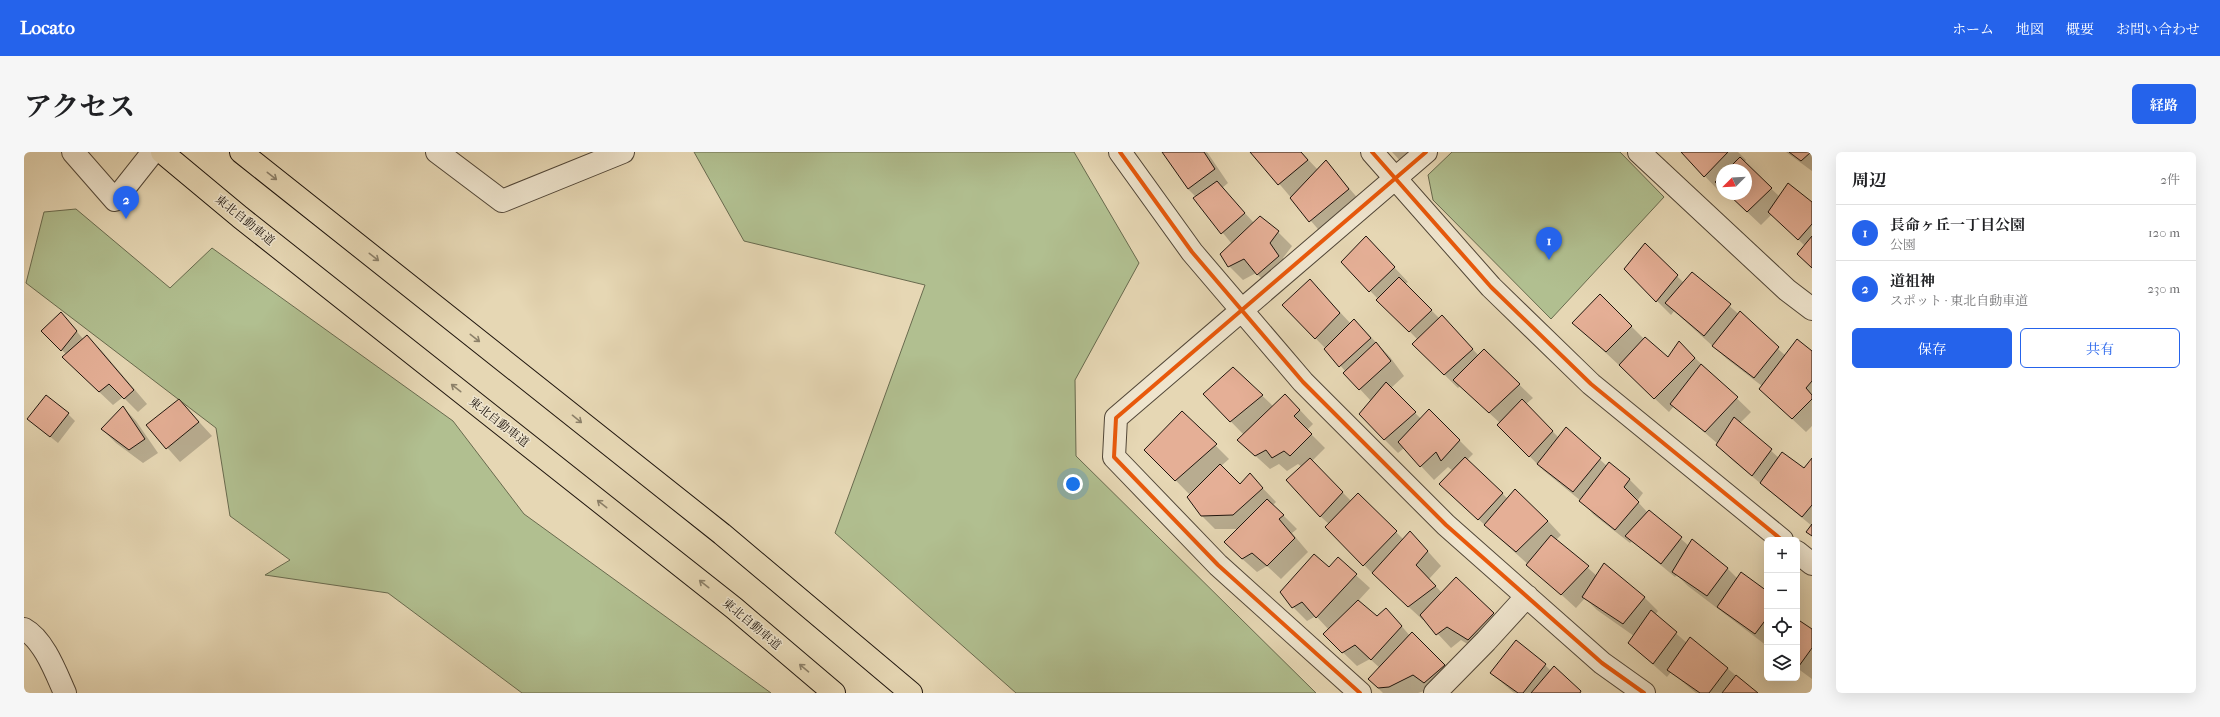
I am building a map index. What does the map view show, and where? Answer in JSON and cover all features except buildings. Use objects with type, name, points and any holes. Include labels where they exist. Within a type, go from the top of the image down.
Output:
[{"type":"highway","name":"東北自動車道","points":[[162,152],[240,217],[734,608],[834,693]]},
{"type":"highway","points":[[241,152],[722,534],[911,693]]},
{"type":"street","points":[[73,152],[116,200],[152,152]]},
{"type":"street","points":[[437,152],[502,201],[623,152]]},
{"type":"street","points":[[1120,152],[1192,252],[1303,382],[1446,525],[1602,663],[1644,693]]},
{"type":"street","points":[[1372,152],[1394,179],[1491,287],[1591,384],[1778,537]]},
{"type":"street","points":[[1360,693],[1218,565],[1114,456],[1116,418],[1426,152]]},
{"type":"street","points":[[1639,152],[1787,290],[1812,309]]},
{"type":"street","points":[[1800,554],[1812,564]]},
{"type":"street","points":[[1435,693],[1486,641],[1526,596]]},
{"type":"street","points":[[24,629],[29,632],[50,659],[65,693]]},
{"type":"green space","points":[[694,152],[1074,152],[1139,263],[1075,380],[1076,456],[1316,693],[1016,693],[835,533],[925,285],[744,241]]},
{"type":"green space","points":[[1452,152],[1620,152],[1664,197],[1551,319],[1433,200],[1428,175]]},
{"type":"green space","points":[[76,209],[170,288],[212,248],[453,421],[524,514],[771,693],[522,693],[388,593],[265,575],[290,560],[230,516],[216,428],[26,283],[44,212]]},
{"type":"cycle path","points":[[1120,152],[1192,252],[1303,382],[1446,525],[1602,663],[1644,693]]},
{"type":"cycle path","points":[[1372,152],[1491,287],[1591,384],[1778,537]]},
{"type":"cycle path","points":[[1360,693],[1218,565],[1114,457],[1116,418],[1426,152]]},
{"type":"place","name":"道祖神","points":[[126,219]]},
{"type":"place","name":"長命ヶ丘一丁目公園","points":[[1549,260]]}]
